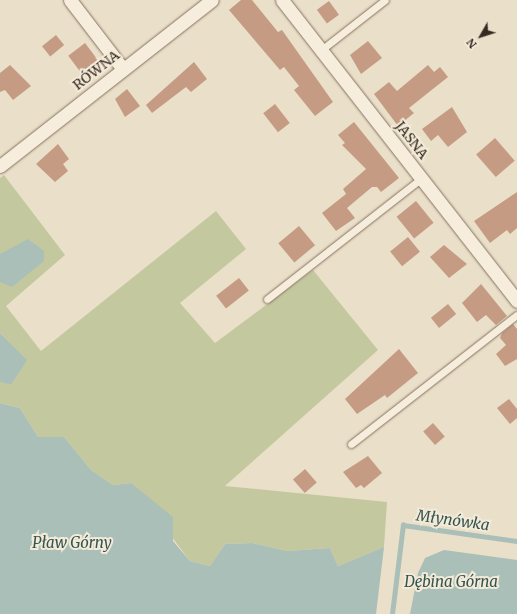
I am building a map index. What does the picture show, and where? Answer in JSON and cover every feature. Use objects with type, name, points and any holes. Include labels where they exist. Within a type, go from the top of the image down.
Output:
[{"type":"street","points":[[70,0],[123,69]]},
{"type":"street","name":"RÓWNA","points":[[0,166],[212,0]]},
{"type":"street","name":"JASNA","points":[[282,0],[517,301]]},
{"type":"lane","points":[[321,50],[385,0]]},
{"type":"lane","points":[[267,299],[422,178]]},
{"type":"lane","points":[[351,444],[517,315]]},
{"type":"green space","points":[[4,175],[65,255],[6,306],[41,351],[216,211],[246,249],[180,303],[215,343],[313,270],[378,350],[225,486],[387,502],[384,547],[338,566],[330,548],[287,551],[252,543],[225,544],[210,566],[190,561],[131,483],[113,485],[91,470],[64,437],[38,437],[20,408],[0,403],[0,382],[11,385],[26,360],[0,333],[0,178]]},
{"type":"water","points":[[28,239],[44,251],[44,261],[12,287],[0,282],[0,254]]},
{"type":"water","points":[[0,333],[27,360],[11,385],[0,382]]},
{"type":"water","name":"Pław Górny","points":[[0,403],[20,408],[38,437],[64,437],[91,470],[113,485],[131,483],[173,517],[173,541],[190,561],[210,566],[225,544],[252,543],[287,551],[330,548],[338,566],[384,547],[376,614],[0,614]]},
{"type":"water","name":"Dębina Górna","points":[[444,550],[517,560],[517,614],[410,614],[418,573],[425,558]]},
{"type":"building","points":[[241,0],[252,0],[278,32],[282,30],[333,102],[315,116],[294,90],[299,86],[284,67],[280,70],[229,10]]},
{"type":"building","points":[[329,1],[339,15],[327,24],[317,10]]},
{"type":"building","points":[[56,35],[64,45],[50,56],[42,46]]},
{"type":"building","points":[[368,41],[382,58],[361,74],[350,55]]},
{"type":"building","points":[[85,43],[98,60],[81,72],[68,56]]},
{"type":"building","points":[[194,62],[207,79],[191,92],[186,87],[152,113],[146,105]]},
{"type":"building","points":[[10,65],[31,86],[13,100],[5,90],[0,92],[0,73]]},
{"type":"building","points":[[428,65],[434,72],[440,67],[448,77],[409,108],[414,113],[398,126],[374,94],[389,82],[397,91]]},
{"type":"building","points":[[127,89],[140,106],[125,117],[115,99]]},
{"type":"building","points":[[275,104],[290,123],[278,132],[263,113]]},
{"type":"building","points":[[452,107],[467,132],[448,147],[438,135],[431,141],[422,129]]},
{"type":"building","points":[[354,122],[399,178],[381,192],[377,187],[372,187],[347,208],[355,218],[336,231],[322,213],[346,194],[343,189],[366,169],[342,145],[345,143],[338,135]]},
{"type":"building","points":[[495,138],[515,161],[496,177],[476,154]]},
{"type":"building","points":[[58,144],[69,159],[63,164],[68,171],[55,182],[36,164]]},
{"type":"building","points":[[517,192],[517,228],[510,234],[507,230],[490,243],[474,221]]},
{"type":"building","points":[[416,201],[434,223],[414,238],[397,217]]},
{"type":"building","points":[[299,226],[315,245],[294,263],[278,243]]},
{"type":"building","points":[[408,237],[420,252],[402,266],[390,251]]},
{"type":"building","points":[[444,245],[467,264],[449,278],[430,257]]},
{"type":"building","points":[[239,278],[249,291],[226,308],[216,296]]},
{"type":"building","points":[[481,284],[507,316],[496,325],[486,315],[477,322],[462,303]]},
{"type":"building","points":[[448,304],[456,314],[439,328],[431,318]]},
{"type":"building","points":[[513,324],[517,329],[517,359],[505,366],[496,354],[506,345],[500,338],[502,333]]},
{"type":"building","points":[[399,349],[418,373],[387,398],[385,395],[357,414],[345,399]]},
{"type":"building","points":[[509,399],[517,409],[517,418],[510,424],[497,408]]},
{"type":"building","points":[[433,423],[445,437],[435,445],[423,432]]},
{"type":"building","points":[[368,456],[382,473],[364,488],[361,485],[356,488],[343,472]]},
{"type":"building","points":[[305,469],[317,483],[305,493],[293,479]]},
{"type":"waterway","name":"Młynówka","points":[[392,614],[403,525],[517,541]]}]
